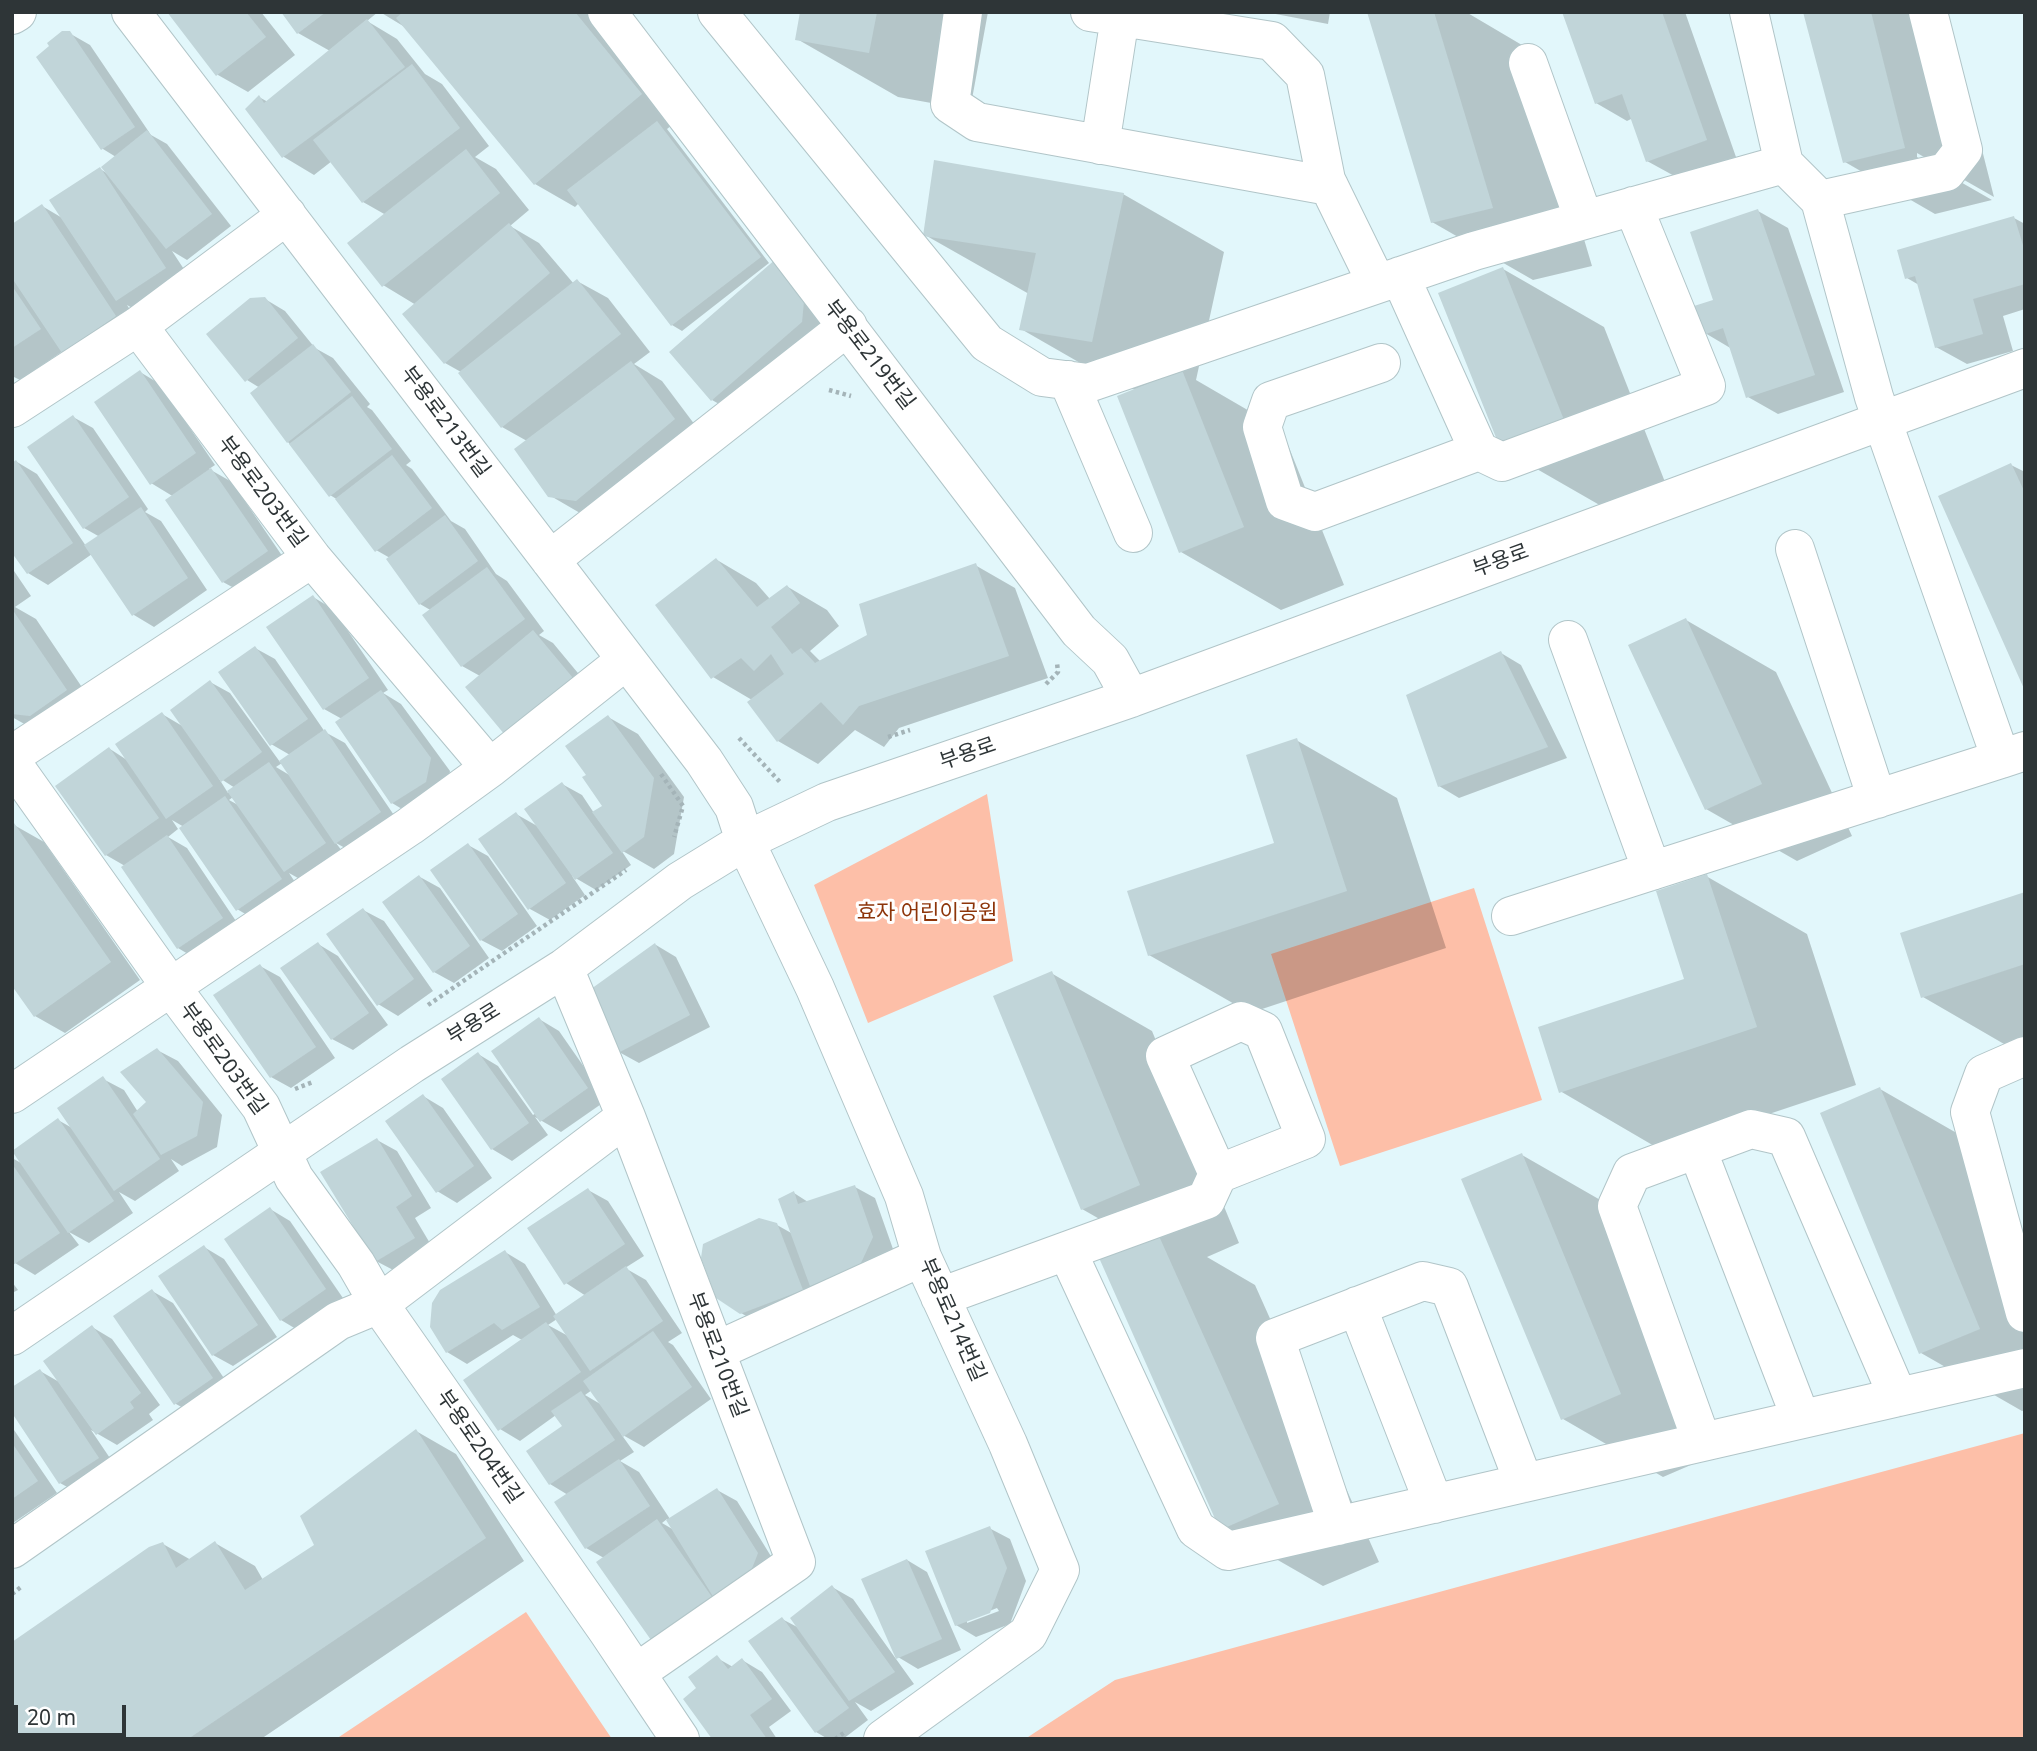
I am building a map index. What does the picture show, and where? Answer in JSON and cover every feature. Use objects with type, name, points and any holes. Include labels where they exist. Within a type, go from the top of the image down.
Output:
[{"type":"street","points":[[12,15],[17,12]]},
{"type":"street","name":"부용로213번길","points":[[131,12],[704,761],[734,807],[746,841]]},
{"type":"street","name":"부용로219번길","points":[[607,12],[1079,631],[1110,660],[1131,698]]},
{"type":"street","points":[[717,12],[987,343],[1042,377],[1088,383],[1474,251],[1784,164]]},
{"type":"street","points":[[963,12],[950,104],[977,122],[1329,186]]},
{"type":"street","points":[[1511,916],[2013,755],[1874,397],[1820,200],[1784,164],[1749,12]]},
{"type":"street","points":[[1820,200],[1946,172],[1963,150],[1927,12]]},
{"type":"street","points":[[1100,145],[1105,15],[1272,41],[1305,75],[1329,186],[1388,280],[1479,450],[1502,462],[1706,386],[1633,206]]},
{"type":"street","points":[[1528,63],[1584,220]]},
{"type":"street","points":[[12,408],[138,326],[287,215]]},
{"type":"street","name":"부용로203번길","points":[[138,326],[312,558],[490,768]]},
{"type":"street","points":[[550,560],[848,326]]},
{"type":"street","points":[[1381,363],[1271,401],[1262,427],[1285,501],[1315,512],[1479,450]]},
{"type":"street","name":"부용로","points":[[12,1336],[412,1064],[564,968],[680,881],[746,841],[827,802],[1131,698],[2025,368]]},
{"type":"street","points":[[1068,380],[1133,533]]},
{"type":"street","points":[[1795,550],[1877,799]]},
{"type":"street","points":[[12,755],[312,558]]},
{"type":"street","points":[[1568,640],[1652,871]]},
{"type":"street","points":[[12,1094],[410,826],[490,768],[625,660]]},
{"type":"street","name":"부용로203번길","points":[[12,763],[171,987],[261,1107],[281,1153]]},
{"type":"street","name":"부용로214번길","points":[[746,841],[815,988],[904,1196],[922,1257],[1008,1444],[1060,1570],[1028,1634],[883,1739]]},
{"type":"street","name":"부용로210번길","points":[[564,968],[626,1117],[796,1562],[636,1672]]},
{"type":"street","points":[[2025,1056],[1983,1074],[1970,1112],[2025,1312]]},
{"type":"street","points":[[12,1549],[338,1321],[379,1304],[626,1117]]},
{"type":"street","points":[[1702,1442],[1617,1206],[1632,1173],[1751,1129],[1786,1137],[1898,1397]]},
{"type":"street","points":[[1697,1149],[1801,1419]]},
{"type":"street","name":"부용로204번길","points":[[281,1153],[294,1178],[356,1264],[379,1304],[680,1739]]},
{"type":"street","points":[[940,1297],[1206,1200],[1218,1174]]},
{"type":"street","points":[[1067,1251],[1196,1529],[1228,1551],[2025,1368]]},
{"type":"street","points":[[716,1351],[922,1257]]},
{"type":"street","points":[[1338,1525],[1275,1338],[1423,1281],[1449,1287],[1524,1483]]},
{"type":"street","points":[[1357,1306],[1434,1504]]},
{"type":"path","points":[[820,397],[831,389],[853,397]]},
{"type":"path","points":[[1044,686],[1058,672],[1057,659]]},
{"type":"path","points":[[731,729],[778,783],[790,778]]},
{"type":"path","points":[[887,738],[911,729]]},
{"type":"path","points":[[660,772],[683,806],[676,836],[664,844]]},
{"type":"path","points":[[423,1008],[630,867]]},
{"type":"path","points":[[284,1094],[319,1079]]},
{"type":"path","points":[[12,1594],[23,1586]]},
{"type":"green space","name":"효자 어린이공원","points":[[987,794],[1013,961],[868,1023],[814,885]]},
{"type":"green space","points":[[1474,888],[1542,1100],[1340,1166],[1271,954]]},
{"type":"green space","points":[[2025,1433],[2025,1739],[1025,1739],[1115,1680]]},
{"type":"green space","points":[[526,1612],[612,1739],[336,1739]]},
{"type":"building","points":[[167,12],[246,12],[266,37],[216,76]]},
{"type":"building","points":[[281,12],[326,12],[297,34]]},
{"type":"building","points":[[403,12],[575,12],[642,94],[534,185],[396,18]]},
{"type":"building","points":[[800,12],[877,12],[869,53],[795,40]]},
{"type":"building","points":[[1367,12],[1434,12],[1493,208],[1431,223]]},
{"type":"building","points":[[1562,12],[1662,12],[1707,140],[1646,162],[1622,94],[1595,104]]},
{"type":"building","points":[[1803,12],[1871,12],[1905,148],[1843,163]]},
{"type":"building","points":[[367,19],[405,67],[282,158],[245,109],[259,95],[264,103]]},
{"type":"building","points":[[62,31],[70,31],[135,127],[101,150],[36,57],[49,46],[47,43]]},
{"type":"building","points":[[412,64],[460,128],[362,203],[313,140]]},
{"type":"building","points":[[657,121],[761,257],[671,326],[567,190]]},
{"type":"building","points":[[147,130],[212,214],[166,249],[101,167]]},
{"type":"building","points":[[466,149],[500,193],[382,287],[347,243]]},
{"type":"building","points":[[934,160],[1124,193],[1092,342],[1019,330],[1036,253],[923,236]]},
{"type":"building","points":[[100,167],[166,268],[116,301],[49,200]]},
{"type":"building","points":[[42,204],[116,316],[62,353],[12,278],[12,224]]},
{"type":"building","points":[[1758,209],[1815,375],[1746,398],[1723,328],[1703,335],[1694,306],[1713,300],[1690,232]]},
{"type":"building","points":[[2014,216],[2025,252],[2025,284],[1973,299],[1983,334],[1935,348],[1915,276],[1905,279],[1897,250]]},
{"type":"building","points":[[509,223],[550,273],[444,364],[402,314]]},
{"type":"building","points":[[777,258],[805,290],[802,322],[711,401],[669,352]]},
{"type":"building","points":[[1503,267],[1566,425],[1501,450],[1438,293]]},
{"type":"building","points":[[577,279],[621,334],[501,428],[458,373]]},
{"type":"building","points":[[12,286],[41,329],[12,348]]},
{"type":"building","points":[[265,297],[298,338],[245,382],[206,334],[250,298]]},
{"type":"building","points":[[313,344],[351,392],[287,443],[250,393]]},
{"type":"building","points":[[631,361],[675,419],[576,501],[548,497],[514,449]]},
{"type":"building","points":[[140,370],[196,453],[150,485],[94,402]]},
{"type":"building","points":[[1182,370],[1244,527],[1179,553],[1117,396]]},
{"type":"building","points":[[352,396],[392,449],[329,497],[289,444]]},
{"type":"building","points":[[73,415],[129,497],[83,529],[27,447]]},
{"type":"building","points":[[392,455],[432,508],[375,552],[335,499]]},
{"type":"building","points":[[16,460],[73,543],[27,574],[12,553],[12,463]]},
{"type":"building","points":[[2011,463],[2025,493],[2025,691],[1938,496]]},
{"type":"building","points":[[211,468],[268,551],[222,583],[165,500]]},
{"type":"building","points":[[141,507],[188,578],[132,616],[84,545]]},
{"type":"building","points":[[445,515],[478,561],[419,605],[386,559]]},
{"type":"building","points":[[716,558],[757,607],[787,585],[800,603],[771,627],[792,654],[801,648],[815,663],[867,635],[859,604],[976,563],[1009,656],[859,706],[843,725],[821,702],[777,742],[747,702],[784,674],[771,654],[754,671],[741,658],[711,679],[655,605]]},
{"type":"building","points":[[487,567],[525,619],[461,667],[422,615]]},
{"type":"building","points":[[313,595],[369,678],[323,710],[266,627]]},
{"type":"building","points":[[12,609],[67,690],[30,716],[12,714]]},
{"type":"building","points":[[1686,618],[1762,784],[1705,810],[1628,645]]},
{"type":"building","points":[[533,630],[578,684],[510,741],[465,687]]},
{"type":"building","points":[[255,646],[308,719],[270,746],[218,672]]},
{"type":"building","points":[[1501,651],[1548,747],[1438,787],[1406,695]]},
{"type":"building","points":[[210,680],[262,752],[221,782],[170,710]]},
{"type":"building","points":[[381,690],[431,758],[426,782],[391,804],[335,722]]},
{"type":"building","points":[[162,712],[213,786],[166,819],[115,744]]},
{"type":"building","points":[[608,715],[654,778],[644,837],[622,853],[592,812],[602,806],[582,777],[586,775],[565,746]]},
{"type":"building","points":[[325,729],[381,812],[335,844],[279,761]]},
{"type":"building","points":[[1297,738],[1347,891],[1148,956],[1127,891],[1274,843],[1246,755]]},
{"type":"building","points":[[109,747],[159,818],[105,856],[55,786]]},
{"type":"building","points":[[269,762],[326,843],[284,872],[227,791]]},
{"type":"building","points":[[562,782],[613,853],[575,880],[524,809]]},
{"type":"building","points":[[225,796],[282,879],[236,911],[179,828]]},
{"type":"building","points":[[516,812],[566,883],[528,910],[478,839]]},
{"type":"building","points":[[14,823],[111,962],[34,1017],[12,986]]},
{"type":"building","points":[[167,835],[223,918],[177,949],[121,867]]},
{"type":"building","points":[[468,843],[518,914],[480,941],[430,870]]},
{"type":"building","points":[[1707,874],[1757,1027],[1559,1093],[1538,1027],[1684,979],[1656,891]]},
{"type":"building","points":[[419,875],[470,946],[433,973],[382,902]]},
{"type":"building","points":[[2025,892],[2025,964],[1921,998],[1900,933]]},
{"type":"building","points":[[363,908],[414,979],[377,1006],[326,934]]},
{"type":"building","points":[[318,942],[369,1013],[331,1040],[280,968]]},
{"type":"building","points":[[655,943],[690,1015],[618,1053],[591,989]]},
{"type":"building","points":[[260,964],[316,1047],[270,1078],[213,995]]},
{"type":"building","points":[[1052,971],[1140,1185],[1081,1210],[993,996]]},
{"type":"building","points":[[539,1017],[588,1088],[540,1122],[491,1051]]},
{"type":"building","points":[[157,1048],[203,1102],[197,1136],[161,1155],[133,1114],[146,1102],[120,1072]]},
{"type":"building","points":[[478,1052],[529,1123],[491,1150],[441,1079]]},
{"type":"building","points":[[103,1076],[160,1159],[114,1191],[57,1108]]},
{"type":"building","points":[[1880,1087],[1980,1329],[1919,1354],[1820,1113]]},
{"type":"building","points":[[423,1094],[474,1166],[436,1193],[385,1121]]},
{"type":"building","points":[[58,1118],[114,1201],[68,1233],[12,1151]]},
{"type":"building","points":[[377,1138],[412,1196],[396,1207],[415,1238],[375,1262],[320,1172]]},
{"type":"building","points":[[1522,1153],[1621,1394],[1561,1420],[1461,1179]]},
{"type":"building","points":[[12,1164],[60,1233],[13,1265],[12,1263]]},
{"type":"building","points":[[855,1185],[873,1237],[860,1265],[810,1286],[778,1199],[794,1191],[798,1204]]},
{"type":"building","points":[[588,1188],[625,1244],[564,1285],[527,1228]]},
{"type":"building","points":[[270,1207],[326,1289],[280,1321],[224,1239]]},
{"type":"building","points":[[759,1218],[777,1223],[803,1290],[740,1314],[716,1298],[701,1258],[703,1244]]},
{"type":"building","points":[[1154,1225],[1279,1504],[1220,1530],[1096,1251]]},
{"type":"building","points":[[204,1245],[258,1325],[212,1356],[158,1276]]},
{"type":"building","points":[[505,1250],[540,1307],[502,1330],[494,1323],[446,1353],[430,1327],[432,1303],[440,1290]]},
{"type":"building","points":[[626,1266],[663,1321],[590,1371],[553,1316]]},
{"type":"building","points":[[152,1289],[213,1378],[174,1405],[113,1316]]},
{"type":"building","points":[[546,1322],[581,1372],[498,1431],[463,1380]]},
{"type":"building","points":[[92,1325],[141,1393],[130,1402],[134,1408],[96,1435],[43,1361]]},
{"type":"building","points":[[653,1331],[692,1387],[623,1437],[583,1381]]},
{"type":"building","points":[[40,1369],[99,1458],[59,1484],[12,1413],[12,1387]]},
{"type":"building","points":[[581,1391],[615,1440],[549,1485],[526,1451],[562,1426],[551,1411]]},
{"type":"building","points":[[416,1429],[486,1538],[188,1739],[12,1739],[12,1642],[149,1547],[163,1542],[176,1568],[215,1541],[245,1590],[314,1545],[300,1516]]},
{"type":"building","points":[[12,1443],[38,1481],[12,1499]]},
{"type":"building","points":[[619,1459],[650,1506],[585,1549],[554,1502]]},
{"type":"building","points":[[717,1488],[758,1553],[749,1576],[714,1598],[666,1520]]},
{"type":"building","points":[[657,1519],[712,1597],[651,1640],[596,1562]]},
{"type":"building","points":[[990,1526],[1007,1568],[990,1613],[955,1626],[925,1551]]},
{"type":"building","points":[[907,1559],[942,1639],[896,1659],[861,1579]]},
{"type":"building","points":[[832,1585],[895,1672],[849,1701],[790,1618]]},
{"type":"building","points":[[782,1617],[849,1708],[815,1733],[748,1641]]},
{"type":"building","points":[[717,1655],[728,1669],[742,1658],[772,1699],[750,1715],[767,1739],[712,1739],[683,1699],[696,1688],[688,1677]]}]
